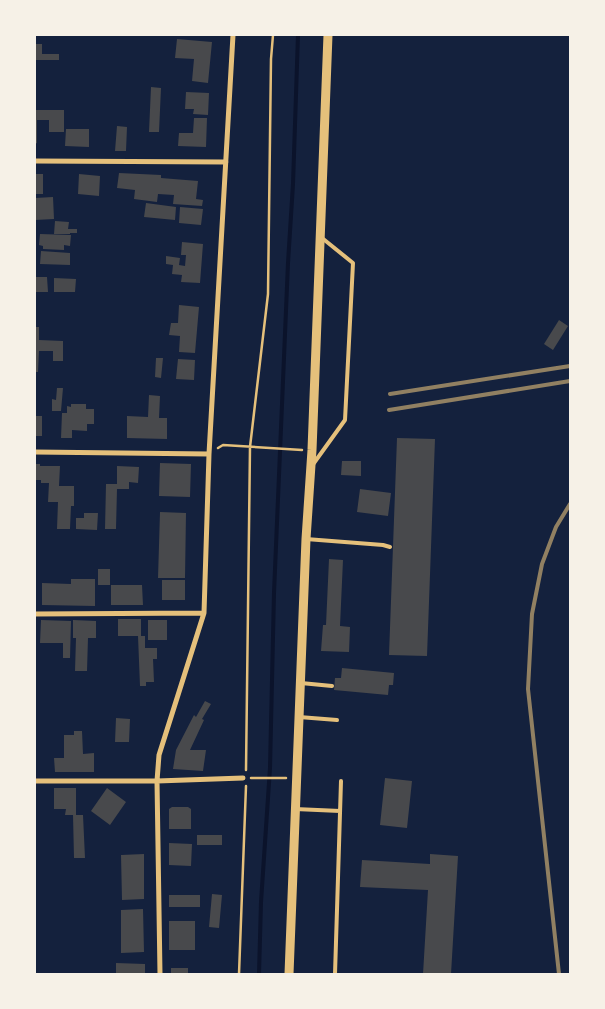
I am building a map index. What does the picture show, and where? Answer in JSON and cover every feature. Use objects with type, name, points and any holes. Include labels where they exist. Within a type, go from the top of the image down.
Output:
[{"type":"street","points":[[160,974],[157,781],[159,755],[204,613],[209,454],[233,35]]},
{"type":"street","points":[[289,974],[328,35]]},
{"type":"street","points":[[35,160],[226,162]]},
{"type":"street","points":[[35,452],[209,454]]},
{"type":"street","points":[[35,614],[204,613]]},
{"type":"street","points":[[35,781],[244,779]]},
{"type":"lane","points":[[311,467],[345,420],[353,263],[320,236]]},
{"type":"lane","points":[[306,539],[383,545],[390,548]]},
{"type":"lane","points":[[301,683],[332,686]]},
{"type":"lane","points":[[299,717],[337,720]]},
{"type":"lane","points":[[335,974],[341,781]]},
{"type":"lane","points":[[295,809],[340,812]]},
{"type":"path","points":[[246,771],[250,447],[268,294],[272,35]]},
{"type":"path","points":[[209,454],[222,445],[294,449]]},
{"type":"path","points":[[239,974],[244,779],[277,778]]},
{"type":"building","points":[[177,39],[212,42],[208,83],[192,81],[194,59],[175,58]]},
{"type":"building","points":[[35,44],[42,44],[42,54],[59,54],[59,60],[35,60]]},
{"type":"building","points":[[151,87],[161,88],[159,132],[149,132]]},
{"type":"building","points":[[186,92],[209,93],[208,115],[193,114],[194,109],[185,109]]},
{"type":"building","points":[[35,110],[64,110],[64,132],[49,132],[49,120],[37,120],[37,143],[35,144]]},
{"type":"building","points":[[194,118],[207,118],[206,147],[178,146],[179,133],[193,133]]},
{"type":"building","points":[[117,126],[127,127],[126,151],[115,151]]},
{"type":"building","points":[[66,129],[89,129],[89,147],[65,146]]},
{"type":"building","points":[[119,173],[161,175],[161,178],[198,181],[196,199],[203,200],[202,206],[173,204],[174,195],[158,194],[157,202],[134,199],[135,190],[117,188]]},
{"type":"building","points":[[35,174],[43,174],[43,194],[35,194]]},
{"type":"building","points":[[79,174],[100,176],[99,196],[78,194]]},
{"type":"building","points":[[53,197],[54,219],[35,220],[35,198]]},
{"type":"building","points":[[146,203],[176,207],[175,220],[144,217]]},
{"type":"building","points":[[180,207],[203,209],[201,225],[179,223]]},
{"type":"building","points":[[55,221],[69,222],[68,229],[77,229],[77,233],[54,234]]},
{"type":"building","points":[[40,234],[71,235],[70,246],[64,245],[64,250],[43,249],[43,246],[39,245]]},
{"type":"building","points":[[182,242],[203,244],[200,283],[181,282],[182,275],[172,274],[173,265],[166,264],[166,256],[180,258],[179,265],[185,266],[186,255],[181,255]]},
{"type":"building","points":[[41,251],[70,253],[70,265],[40,264]]},
{"type":"building","points":[[35,277],[47,277],[48,292],[35,292]]},
{"type":"building","points":[[54,278],[76,279],[75,292],[54,292]]},
{"type":"building","points":[[179,305],[199,307],[195,353],[179,352],[180,336],[169,335],[171,323],[178,323]]},
{"type":"building","points":[[559,320],[568,326],[553,350],[544,344]]},
{"type":"building","points":[[35,327],[39,327],[39,340],[63,341],[63,361],[53,361],[53,351],[39,351],[38,372],[35,372]]},
{"type":"building","points":[[156,358],[163,358],[161,378],[155,377]]},
{"type":"building","points":[[178,359],[195,360],[194,380],[176,379]]},
{"type":"building","points":[[57,388],[63,388],[61,411],[52,411],[52,399],[56,400]]},
{"type":"building","points":[[149,395],[160,396],[159,418],[167,418],[167,439],[127,438],[127,416],[148,417]]},
{"type":"building","points":[[71,404],[86,404],[86,409],[94,409],[94,424],[87,424],[87,431],[72,430],[72,438],[61,438],[62,413],[67,413],[67,406],[71,407]]},
{"type":"building","points":[[35,416],[42,416],[42,436],[35,436]]},
{"type":"building","points":[[397,438],[435,439],[427,656],[389,655]]},
{"type":"building","points":[[342,461],[361,461],[361,476],[341,475]]},
{"type":"building","points":[[160,463],[191,464],[190,497],[159,496]]},
{"type":"building","points":[[35,464],[40,464],[40,466],[60,466],[59,486],[74,486],[74,506],[71,506],[70,529],[57,529],[58,502],[48,502],[49,483],[41,483],[41,480],[35,480]]},
{"type":"building","points":[[117,466],[139,467],[138,483],[129,482],[129,489],[117,489],[116,529],[105,529],[106,484],[117,484]]},
{"type":"building","points":[[360,489],[391,493],[388,516],[357,512]]},
{"type":"building","points":[[160,512],[186,513],[185,578],[158,578]]},
{"type":"building","points":[[84,513],[98,513],[97,530],[76,529],[76,518],[84,518]]},
{"type":"building","points":[[329,559],[343,560],[340,626],[350,627],[349,652],[321,651],[323,625],[326,625]]},
{"type":"building","points":[[98,569],[110,569],[110,585],[98,585]]},
{"type":"building","points":[[71,579],[95,579],[95,606],[42,605],[42,583],[71,584]]},
{"type":"building","points":[[162,580],[185,580],[185,600],[162,600]]},
{"type":"building","points":[[111,585],[142,585],[143,605],[111,605]]},
{"type":"building","points":[[118,619],[141,619],[141,636],[145,636],[145,648],[157,648],[157,659],[153,659],[154,682],[146,682],[146,686],[140,686],[138,636],[118,636]]},
{"type":"building","points":[[41,620],[71,621],[70,658],[63,658],[63,643],[40,643]]},
{"type":"building","points":[[73,620],[96,621],[96,638],[88,638],[87,671],[75,671],[76,638],[73,638]]},
{"type":"building","points":[[148,620],[167,620],[167,640],[148,640]]},
{"type":"building","points":[[342,668],[394,673],[393,685],[389,685],[388,695],[334,690],[335,678],[341,678]]},
{"type":"building","points":[[205,701],[211,704],[202,719],[204,720],[190,750],[206,750],[203,771],[173,769],[176,750],[194,715],[196,717]]},
{"type":"building","points":[[116,718],[130,719],[129,742],[115,742]]},
{"type":"building","points":[[74,731],[82,731],[83,754],[94,753],[94,772],[55,772],[54,758],[64,758],[64,735],[74,735]]},
{"type":"building","points":[[385,778],[412,781],[407,828],[380,825]]},
{"type":"building","points":[[54,788],[76,788],[76,815],[83,815],[85,858],[74,858],[73,815],[65,815],[66,809],[54,809]]},
{"type":"building","points":[[107,788],[126,802],[110,825],[91,811]]},
{"type":"building","points":[[172,807],[188,807],[191,809],[191,829],[169,829],[169,809]]},
{"type":"building","points":[[197,835],[222,835],[222,845],[197,845]]},
{"type":"building","points":[[169,843],[192,844],[191,866],[169,865]]},
{"type":"building","points":[[144,854],[144,899],[122,900],[121,855]]},
{"type":"building","points":[[430,854],[458,856],[451,974],[423,974],[428,890],[360,887],[362,860],[430,864]]},
{"type":"building","points":[[212,894],[222,895],[219,928],[209,927]]},
{"type":"building","points":[[169,895],[200,895],[200,907],[169,907]]},
{"type":"building","points":[[143,909],[144,952],[121,953],[121,910]]},
{"type":"building","points":[[169,921],[195,921],[195,950],[169,950]]},
{"type":"building","points":[[116,963],[145,964],[145,974],[116,973]]},
{"type":"building","points":[[171,968],[188,968],[188,974],[171,974]]},
{"type":"waterway","points":[[259,974],[261,902],[270,768],[274,593],[298,35]]},
{"type":"railway","points":[[390,394],[570,366]]},
{"type":"railway","points":[[389,410],[570,381]]},
{"type":"railway","points":[[559,974],[528,689],[532,614],[542,564],[556,527],[570,504]]}]
